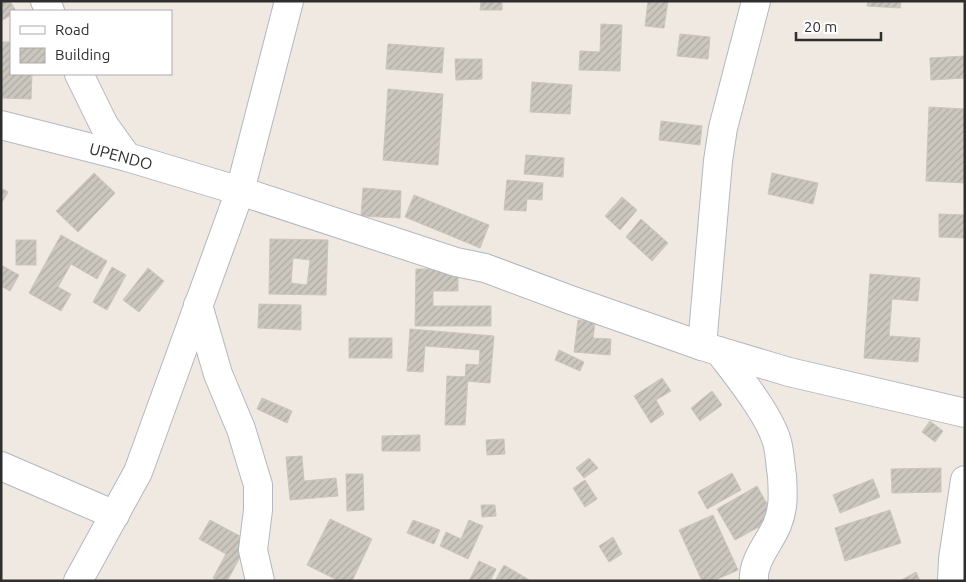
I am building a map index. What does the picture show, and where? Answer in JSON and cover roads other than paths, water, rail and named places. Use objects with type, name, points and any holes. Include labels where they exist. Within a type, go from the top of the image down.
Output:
[{"type":"street","points":[[78,581],[138,472],[240,191],[289,1]]},
{"type":"street","points":[[754,581],[754,568],[776,526],[783,504],[777,441],[761,409],[711,348],[713,203],[719,153],[723,128],[756,1]]},
{"type":"street","points":[[79,75],[104,125],[127,156]]},
{"type":"street","name":"UPENDO","points":[[1,125],[127,156],[240,191],[456,262],[485,268],[568,299],[711,348],[789,372],[965,413]]},
{"type":"street","points":[[198,305],[218,374],[241,429],[258,485],[258,510],[253,550],[260,581]]},
{"type":"street","points":[[1,466],[115,515]]},
{"type":"street","points":[[952,581],[953,559],[965,480]]}]
